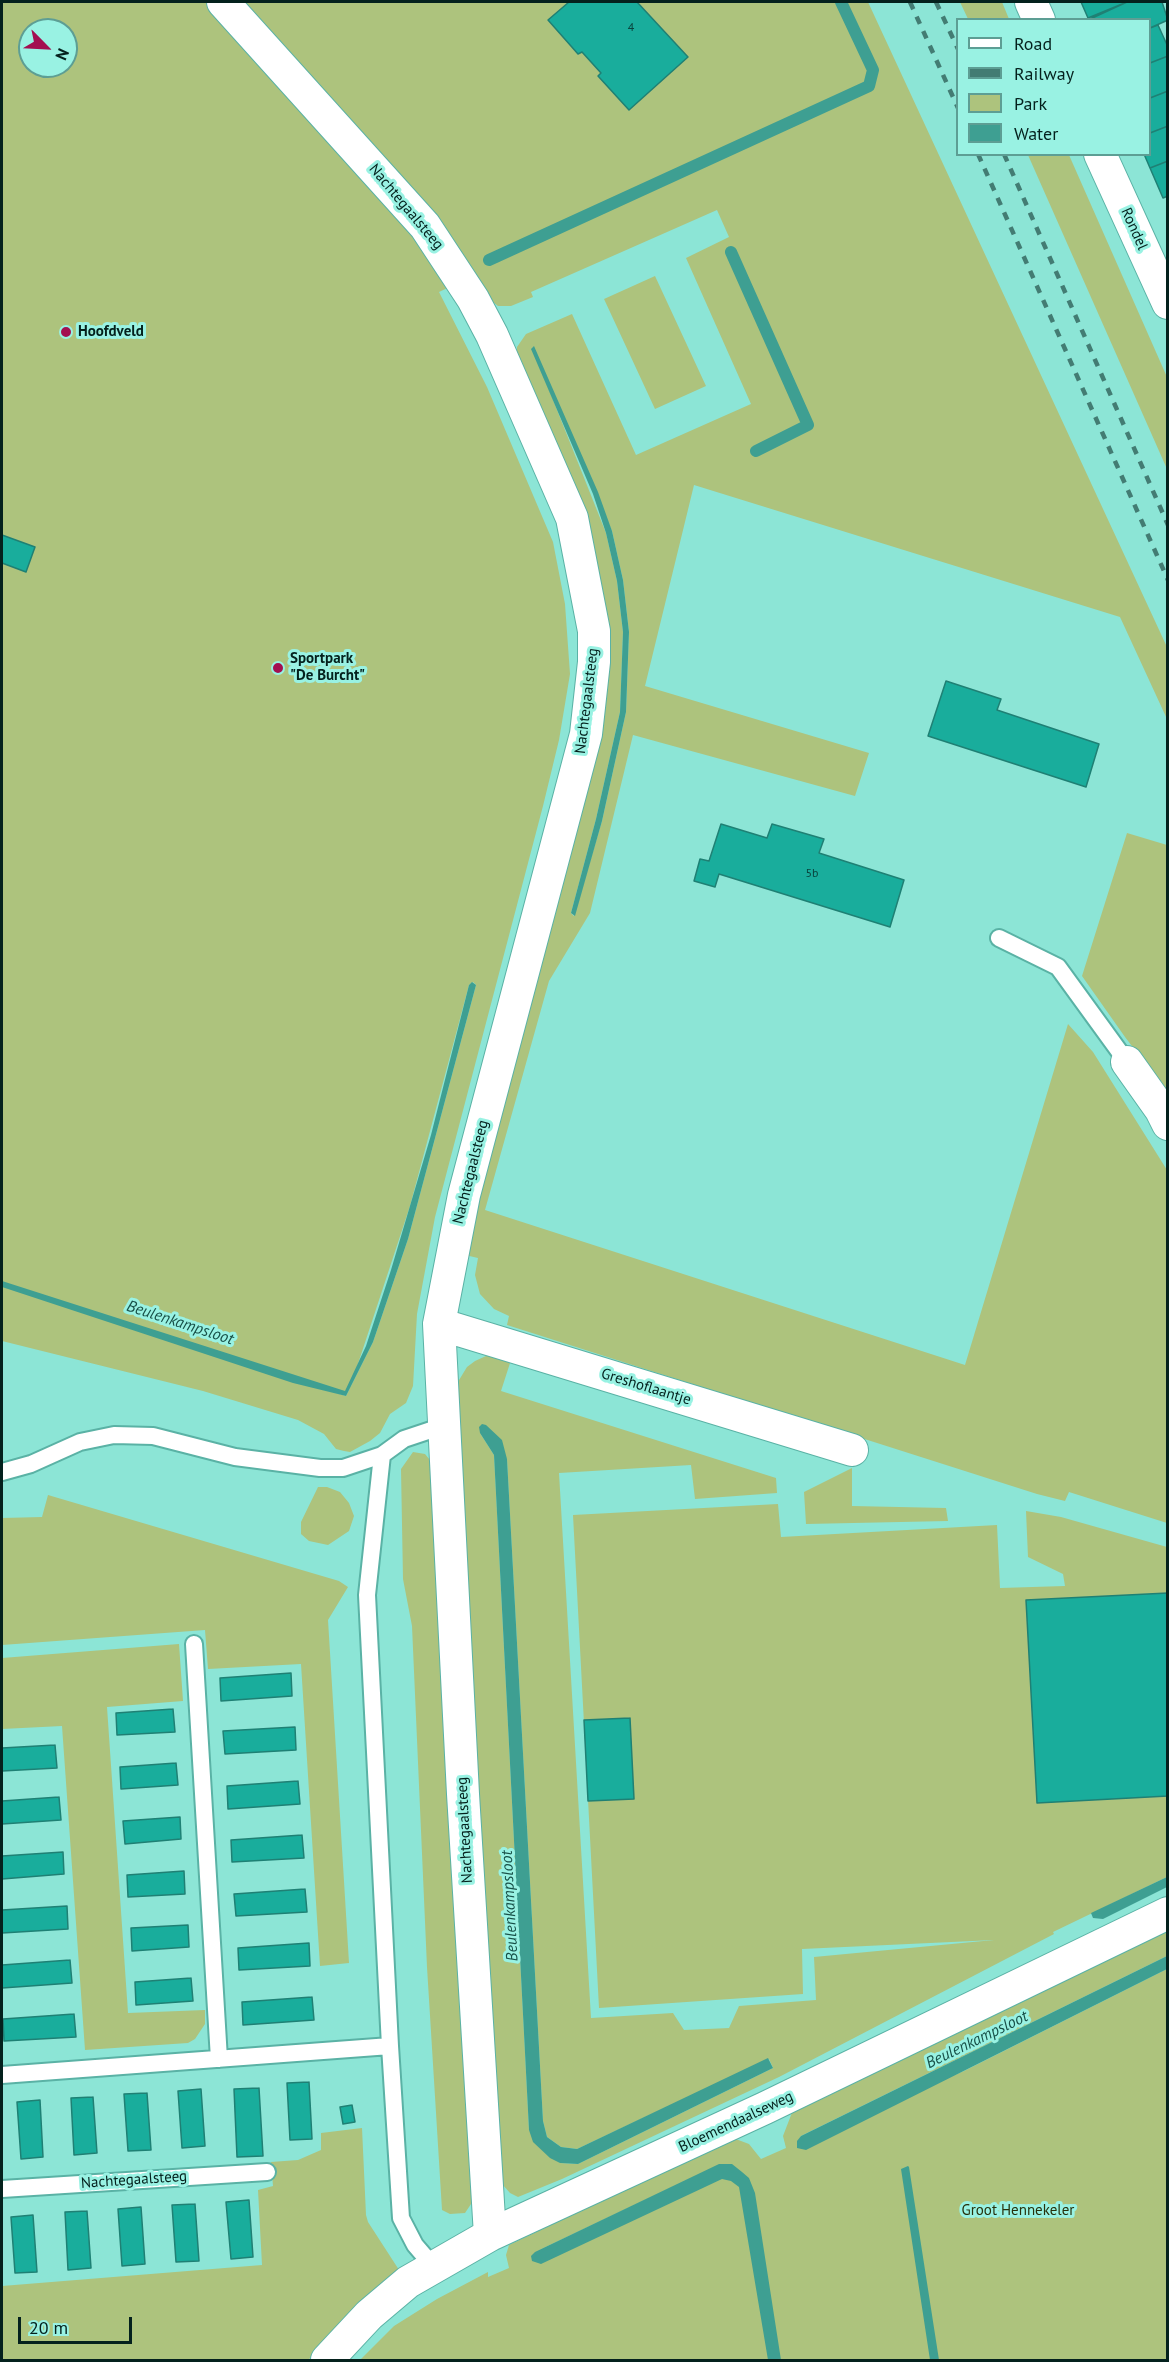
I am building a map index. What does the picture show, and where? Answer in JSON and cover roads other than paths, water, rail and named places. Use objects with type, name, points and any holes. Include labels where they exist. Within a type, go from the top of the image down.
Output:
[{"type":"street","name":"Nachtegaalsteeg","points":[[223,2],[425,226],[450,261],[492,335],[572,518],[590,601],[594,662],[586,734],[464,1195],[439,1324],[490,2235]]},
{"type":"street","points":[[1031,2],[1038,18]]},
{"type":"street","name":"Rondel","points":[[1101,156],[1167,303]]},
{"type":"street","points":[[1127,1062],[1161,1110],[1167,1124]]},
{"type":"street","name":"Greshoflaantje","points":[[439,1324],[852,1450]]},
{"type":"street","name":"Bloemendaalseweg","points":[[327,2361],[369,2315],[408,2282],[490,2235],[765,2108],[1167,1913]]},
{"type":"lane","points":[[999,938],[1059,967],[1127,1062]]},
{"type":"lane","points":[[2,1472],[31,1464],[80,1442],[114,1435],[153,1436],[235,1457],[321,1468],[343,1468],[382,1455],[404,1439],[443,1425]]},
{"type":"lane","points":[[382,1455],[367,1595],[390,2046],[401,2218],[415,2245],[433,2266]]},
{"type":"lane","points":[[194,1644],[219,2059]]},
{"type":"lane","points":[[2,2075],[390,2046]]},
{"type":"lane","name":"Nachtegaalsteeg","points":[[2,2189],[267,2172]]},
{"type":"water","points":[[534,346],[598,492],[612,531],[623,580],[629,632],[626,712],[602,821],[575,916],[571,913],[596,819],[620,712],[623,632],[617,581],[606,533],[593,494],[531,349]]},
{"type":"water","points":[[472,982],[476,985],[408,1239],[373,1342],[346,1396],[293,1383],[2,1287],[2,1281],[345,1391],[366,1346],[391,1270],[431,1135],[469,985]]},
{"type":"water","points":[[482,1424],[502,1440],[507,1459],[543,2121],[547,2137],[561,2147],[577,2149],[768,2058],[773,2068],[578,2164],[560,2163],[550,2158],[533,2142],[529,2130],[494,1455],[480,1433],[479,1427]]},
{"type":"water","points":[[1167,1877],[1167,1887],[1103,1919],[1093,1918],[1091,1913]]},
{"type":"water","points":[[1167,1956],[1167,1969],[806,2150],[797,2148],[797,2141],[801,2136]]},
{"type":"water","points":[[719,2164],[732,2164],[742,2172],[749,2178],[755,2193],[781,2360],[768,2360],[739,2187],[731,2181],[722,2179],[541,2264],[532,2261],[531,2256],[535,2252]]},
{"type":"water","points":[[908,2166],[939,2360],[930,2360],[901,2169]]},
{"type":"waterway","points":[[489,260],[869,86],[873,70],[841,2]]},
{"type":"waterway","points":[[731,252],[808,425],[756,451]]},
{"type":"railway","points":[[910,2],[956,104]]},
{"type":"railway","points":[[936,2],[956,45]]},
{"type":"railway","points":[[979,156],[1168,580]]},
{"type":"railway","points":[[1005,156],[1168,525]]},
{"type":"place","name":"Hoofdveld","points":[[66,332]]},
{"type":"place","name":"Sportpark \"De Burcht\"","points":[[278,668]]},
{"type":"water label","name":"Beulenkampsloot","points":[[180,1323]]},
{"type":"water label","name":"Beulenkampsloot","points":[[510,1906]]},
{"type":"water label","name":"Beulenkampsloot","points":[[977,2040]]},
{"type":"park label","name":"Groot Hennekeler","points":[[1018,2211]]}]
